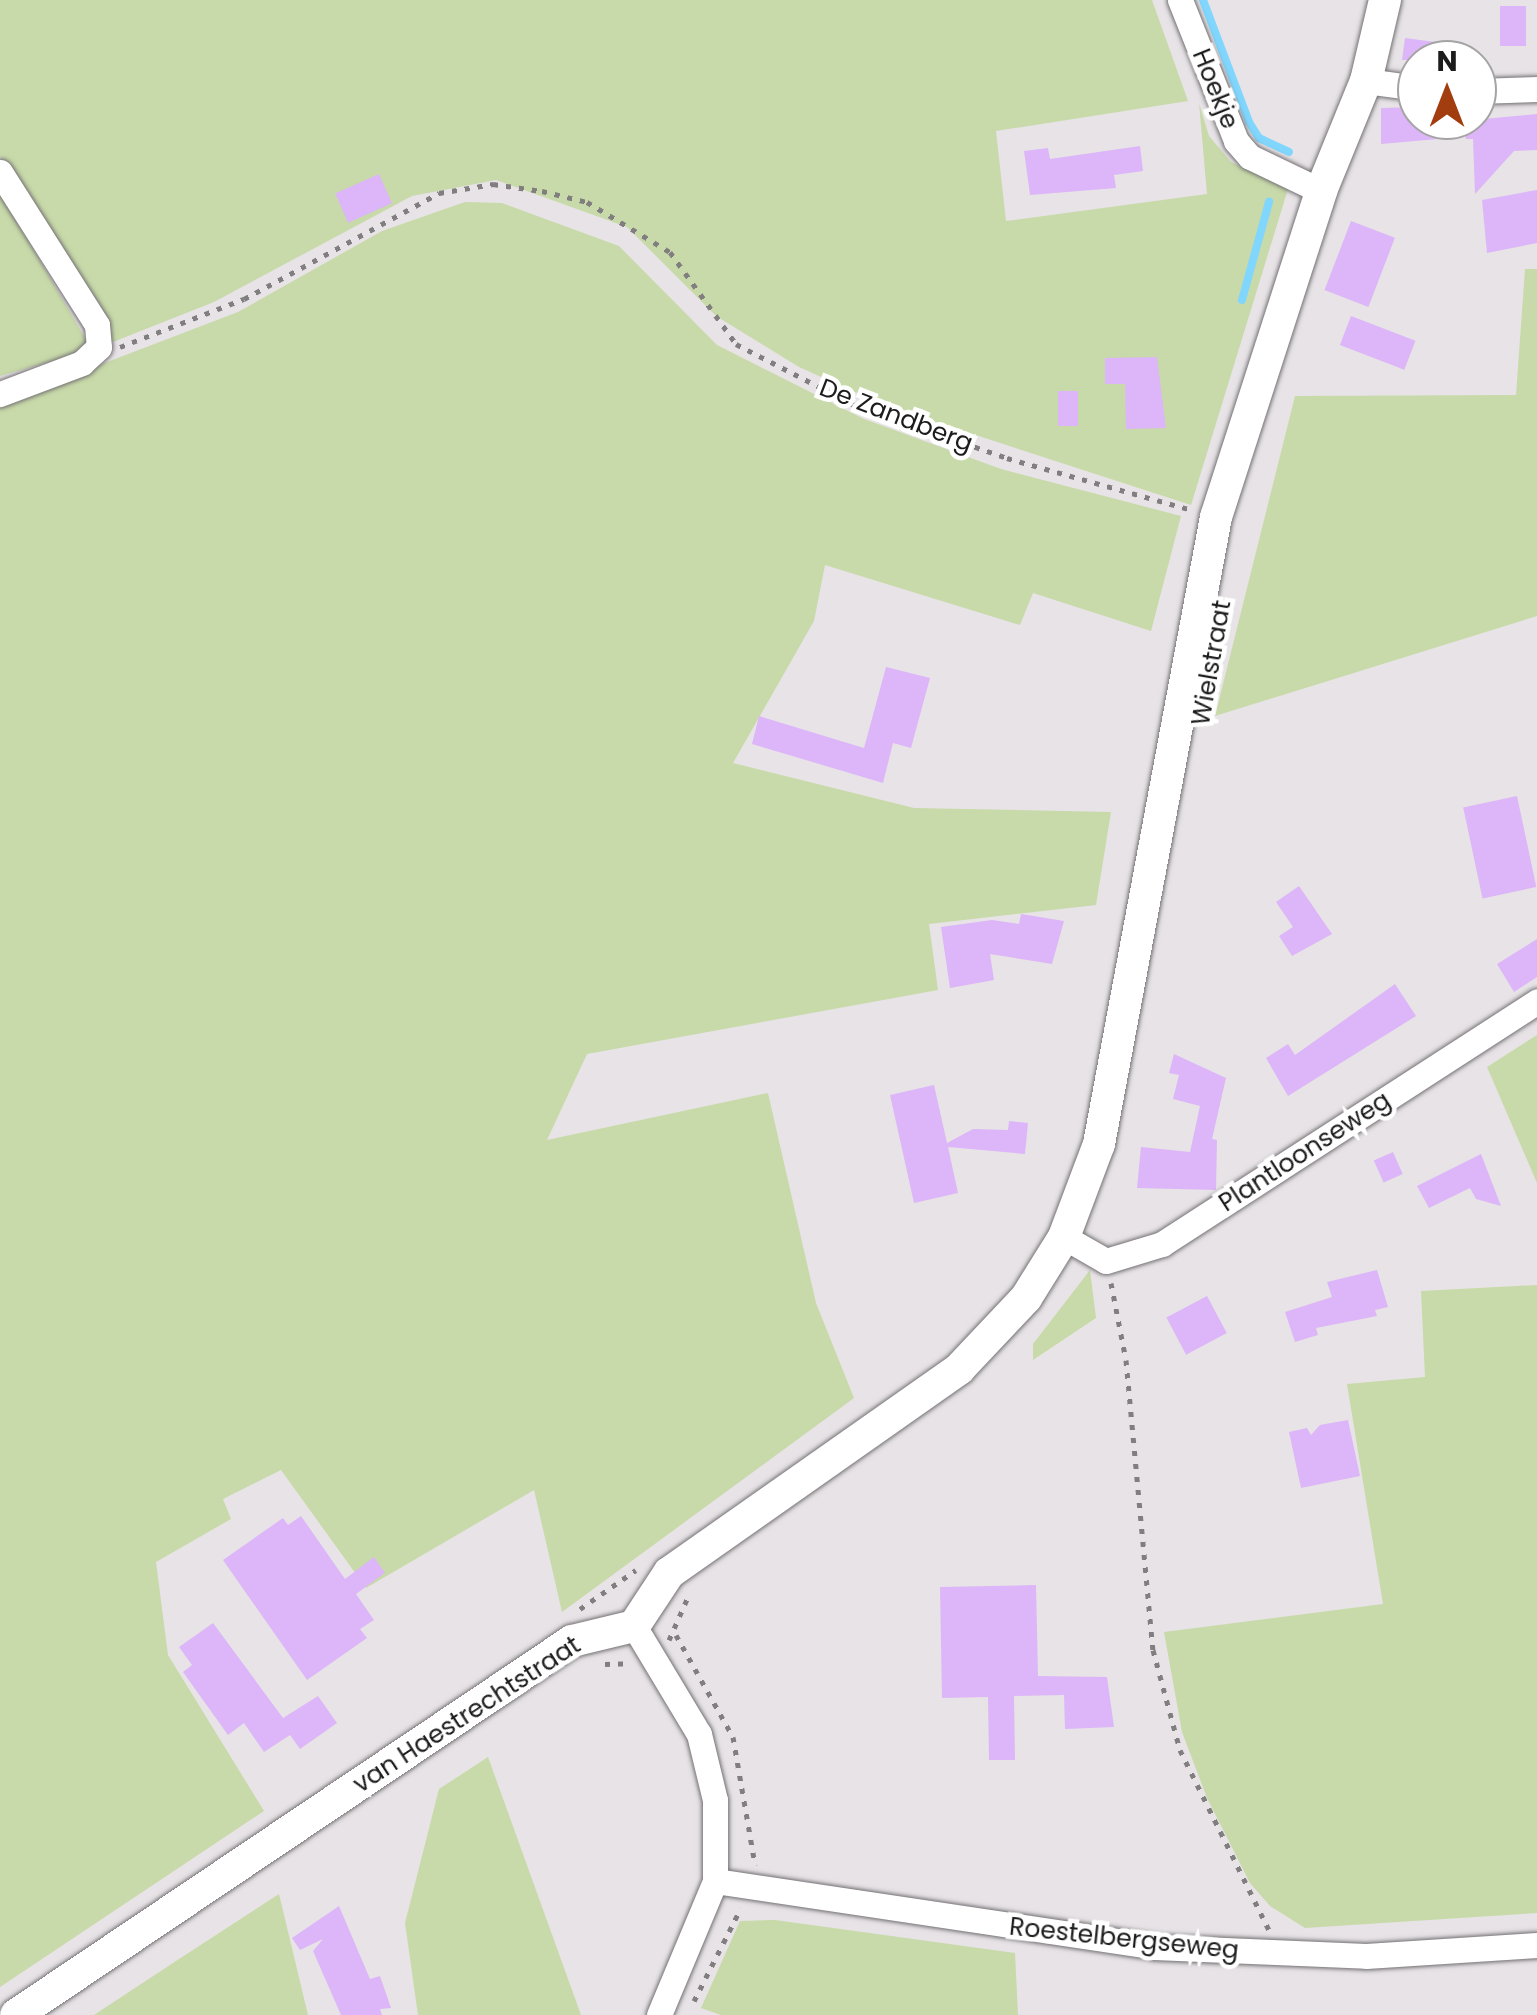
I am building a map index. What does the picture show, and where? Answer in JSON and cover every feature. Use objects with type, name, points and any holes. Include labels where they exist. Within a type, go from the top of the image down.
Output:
[{"type":"street","name":"Hoekje","points":[[1180,0],[1236,140],[1250,157],[1321,192]]},
{"type":"street","name":"Wielstraat","points":[[1064,1237],[1114,1085],[1216,518],[1321,192],[1366,81],[1386,0]]},
{"type":"street","points":[[1366,81],[1397,85]]},
{"type":"street","points":[[1497,90],[1537,89]]},
{"type":"street","points":[[0,172],[97,325],[99,347],[82,363],[0,394]]},
{"type":"street","name":"Plantloonseweg","points":[[1106,1261],[1162,1244],[1537,1000]]},
{"type":"street","points":[[659,2015],[715,1881],[715,1800],[699,1734],[634,1626],[669,1572],[959,1368],[1026,1298],[1064,1237],[1106,1261]]},
{"type":"street","name":"van Haestrechtstraat","points":[[16,2015],[561,1648],[634,1626]]},
{"type":"street","name":"Roestelbergseweg","points":[[715,1881],[752,1878],[1154,1947],[1366,1956],[1537,1946]]},
{"type":"path","name":"De Zandberg","points":[[99,347],[110,351],[244,299],[439,194],[493,184],[542,190],[587,202],[670,252],[736,344],[852,404],[1007,458],[1195,511]]},
{"type":"path","name":"Roestelbergseweg","points":[[1106,1261],[1126,1360],[1153,1650],[1180,1750],[1242,1886],[1273,1938],[1255,1936]]},
{"type":"path","name":"van Haestrechtstraat","points":[[576,1612],[640,1567]]},
{"type":"path","points":[[676,1635],[688,1596]]},
{"type":"path","points":[[687,2015],[752,1878],[775,1869]]},
{"type":"green space","points":[[0,0],[1152,0],[1188,101],[996,131],[1006,221],[1207,194],[1199,103],[1209,136],[1231,162],[1288,189],[1191,505],[886,406],[799,367],[716,316],[627,227],[496,180],[412,196],[214,302],[113,342],[0,156]]},
{"type":"green space","points":[[0,192],[92,350],[0,376]]},
{"type":"green space","points":[[465,202],[502,203],[619,246],[717,345],[864,419],[1001,469],[1181,516],[1151,631],[1033,593],[1020,625],[825,565],[814,621],[733,763],[914,808],[1111,812],[1096,905],[929,924],[938,990],[587,1054],[547,1140],[768,1093],[816,1303],[854,1398],[562,1612],[534,1490],[366,1588],[281,1470],[223,1499],[231,1519],[156,1562],[168,1655],[264,1811],[0,1987],[0,403],[238,312],[382,231]]},
{"type":"green space","points":[[1525,269],[1537,269],[1537,616],[1215,716],[1295,396],[1516,395]]},
{"type":"green space","points":[[1537,1035],[1537,1183],[1487,1067]]},
{"type":"green space","points":[[1090,1270],[1096,1318],[1033,1360],[1033,1344]]},
{"type":"green space","points":[[1537,1285],[1537,1913],[1305,1928],[1270,1906],[1250,1883],[1207,1798],[1182,1732],[1164,1632],[1383,1604],[1347,1384],[1425,1377],[1421,1291]]},
{"type":"green space","points":[[488,1757],[581,2015],[418,2015],[405,1923],[439,1789]]},
{"type":"green space","points":[[279,1894],[308,2015],[94,2015],[176,1961]]},
{"type":"green space","points":[[775,1920],[1015,1953],[1018,2015],[721,2015],[701,2008],[740,1921]]},
{"type":"building","points":[[1500,6],[1526,6],[1526,46],[1500,46]]},
{"type":"building","points":[[1381,108],[1397,108],[1397,140],[1427,140],[1381,144]]},
{"type":"building","points":[[1537,114],[1537,150],[1514,151],[1475,194],[1473,140],[1497,140],[1497,118]]},
{"type":"building","points":[[1140,146],[1143,171],[1114,175],[1116,188],[1030,195],[1024,151],[1048,148],[1050,159]]},
{"type":"building","points":[[379,174],[392,203],[348,223],[335,194]]},
{"type":"building","points":[[1537,190],[1537,243],[1487,253],[1482,200]]},
{"type":"building","points":[[1351,221],[1395,238],[1368,307],[1324,290]]},
{"type":"building","points":[[1351,316],[1415,341],[1404,370],[1340,345]]},
{"type":"building","points":[[1157,357],[1166,428],[1126,429],[1125,384],[1105,384],[1105,358]]},
{"type":"building","points":[[1058,391],[1078,391],[1078,426],[1058,426]]},
{"type":"building","points":[[886,667],[930,678],[911,748],[893,743],[883,783],[752,744],[759,716],[864,748]]},
{"type":"building","points":[[1517,796],[1536,887],[1483,898],[1463,807]]},
{"type":"building","points":[[1299,886],[1332,934],[1292,956],[1279,936],[1293,927],[1276,902]]},
{"type":"building","points":[[1021,914],[1064,921],[1052,964],[990,954],[994,980],[950,988],[941,927],[992,920],[1019,924]]},
{"type":"building","points":[[1537,939],[1537,977],[1514,992],[1497,964]]},
{"type":"building","points":[[1395,984],[1416,1016],[1288,1096],[1266,1058],[1288,1044],[1295,1055]]},
{"type":"building","points":[[1174,1054],[1226,1078],[1212,1139],[1217,1140],[1216,1190],[1137,1188],[1141,1147],[1190,1152],[1200,1106],[1173,1099],[1179,1075],[1169,1073]]},
{"type":"building","points":[[934,1085],[947,1143],[973,1129],[1008,1130],[1009,1121],[1028,1123],[1025,1154],[948,1147],[958,1193],[914,1203],[890,1095]]},
{"type":"building","points":[[1393,1152],[1403,1174],[1384,1182],[1374,1161]]},
{"type":"building","points":[[1481,1154],[1501,1206],[1476,1199],[1470,1188],[1429,1208],[1417,1186]]},
{"type":"building","points":[[1377,1270],[1388,1307],[1375,1310],[1377,1316],[1316,1328],[1318,1335],[1295,1342],[1285,1312],[1332,1297],[1327,1282]]},
{"type":"building","points":[[1207,1296],[1227,1333],[1186,1355],[1166,1318]]},
{"type":"building","points":[[1348,1420],[1360,1476],[1301,1488],[1289,1432],[1307,1428],[1311,1435],[1320,1425]]},
{"type":"building","points":[[301,1516],[345,1579],[374,1557],[385,1573],[356,1594],[374,1620],[360,1629],[367,1638],[307,1680],[223,1560],[283,1518],[288,1525]]},
{"type":"building","points":[[1036,1585],[1038,1676],[1107,1677],[1114,1727],[1065,1729],[1064,1695],[1014,1696],[1015,1760],[989,1760],[988,1697],[942,1698],[940,1587]]},
{"type":"building","points":[[213,1623],[283,1718],[318,1696],[337,1723],[300,1749],[290,1735],[264,1752],[244,1723],[228,1735],[183,1672],[192,1665],[179,1647]]},
{"type":"building","points":[[339,1906],[370,1979],[380,1976],[391,2008],[380,2009],[382,2015],[341,2015],[313,1951],[323,1939],[300,1950],[292,1938]]},
{"type":"waterway","points":[[1203,0],[1249,122],[1259,138],[1289,152]]},
{"type":"waterway","points":[[1242,300],[1269,202]]}]
